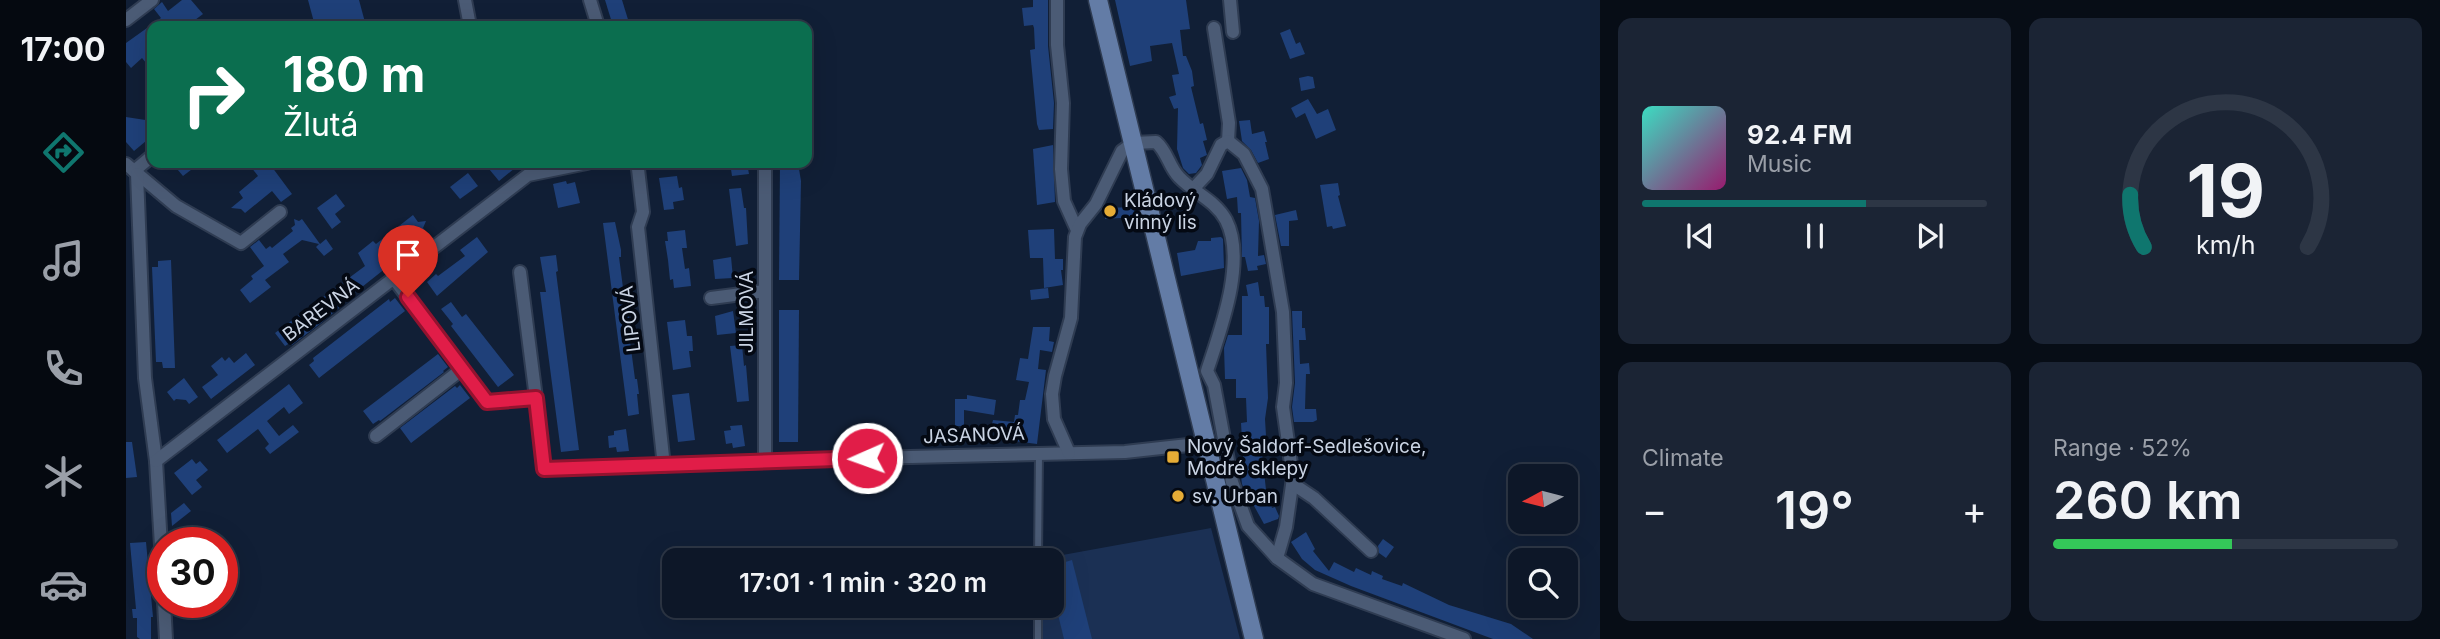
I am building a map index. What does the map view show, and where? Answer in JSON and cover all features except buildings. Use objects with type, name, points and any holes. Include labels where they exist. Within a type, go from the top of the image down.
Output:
[{"type":"main road","points":[[1098,0],[1133,143],[1198,371],[1206,443],[1254,639]]},
{"type":"street","points":[[126,20],[152,0]]},
{"type":"street","points":[[464,0],[470,21]]},
{"type":"street","points":[[590,0],[596,21]]},
{"type":"street","points":[[1057,0],[1057,45],[1063,103],[1061,170],[1065,201],[1077,230]]},
{"type":"street","points":[[1230,0],[1233,32]]},
{"type":"street","points":[[1214,27],[1229,123],[1228,141]]},
{"type":"street","points":[[1194,188],[1207,174],[1221,145],[1228,141]]},
{"type":"street","points":[[1228,141],[1244,154],[1262,188],[1283,312],[1286,383],[1283,407],[1293,484],[1286,527],[1277,558]]},
{"type":"street","points":[[1069,453],[1054,419],[1052,394],[1070,318],[1073,245],[1077,230],[1096,204],[1118,157],[1133,143],[1156,142],[1163,148],[1178,176],[1217,208],[1226,220],[1231,235],[1233,266],[1228,306],[1198,371],[1214,385],[1232,482],[1248,526],[1277,558],[1313,584],[1464,639]]},
{"type":"street","points":[[132,169],[147,159]]},
{"type":"street","name":"BAREVNÁ","points":[[156,461],[528,176],[564,168]]},
{"type":"street","name":"JILMOVÁ","points":[[765,168],[765,462]]},
{"type":"street","points":[[132,169],[176,206],[241,243],[280,212]]},
{"type":"street","points":[[132,169],[145,379],[156,461],[160,527]]},
{"type":"street","name":"LIPOVÁ","points":[[638,169],[643,212],[638,227],[664,466]]},
{"type":"street","points":[[394,279],[487,402],[536,398],[520,272]]},
{"type":"street","points":[[712,298],[765,291]]},
{"type":"street","points":[[376,436],[462,369]]},
{"type":"street","name":"JASANOVÁ","points":[[536,398],[544,469],[1137,452],[1206,443]]},
{"type":"street","points":[[1293,484],[1314,498],[1371,551]]},
{"type":"street","points":[[165,618],[166,639]]},
{"type":"lane","points":[[1038,548],[1039,453]]},
{"type":"lane","points":[[1038,618],[1038,639]]},
{"type":"shaded area","points":[[1211,528],[1240,639],[1035,639],[1035,618],[1064,618],[1064,555]]},
{"type":"place","name":"Kládový vinný lis","points":[[1110,211]]},
{"type":"place","name":"Nový Šaldorf-Sedlešovice, Modré sklepy","points":[[1173,457]]},
{"type":"place","name":"sv. Urban","points":[[1178,496]]},
{"type":"route","points":[[408,297],[487,402],[536,398],[544,469],[867,458]]}]
